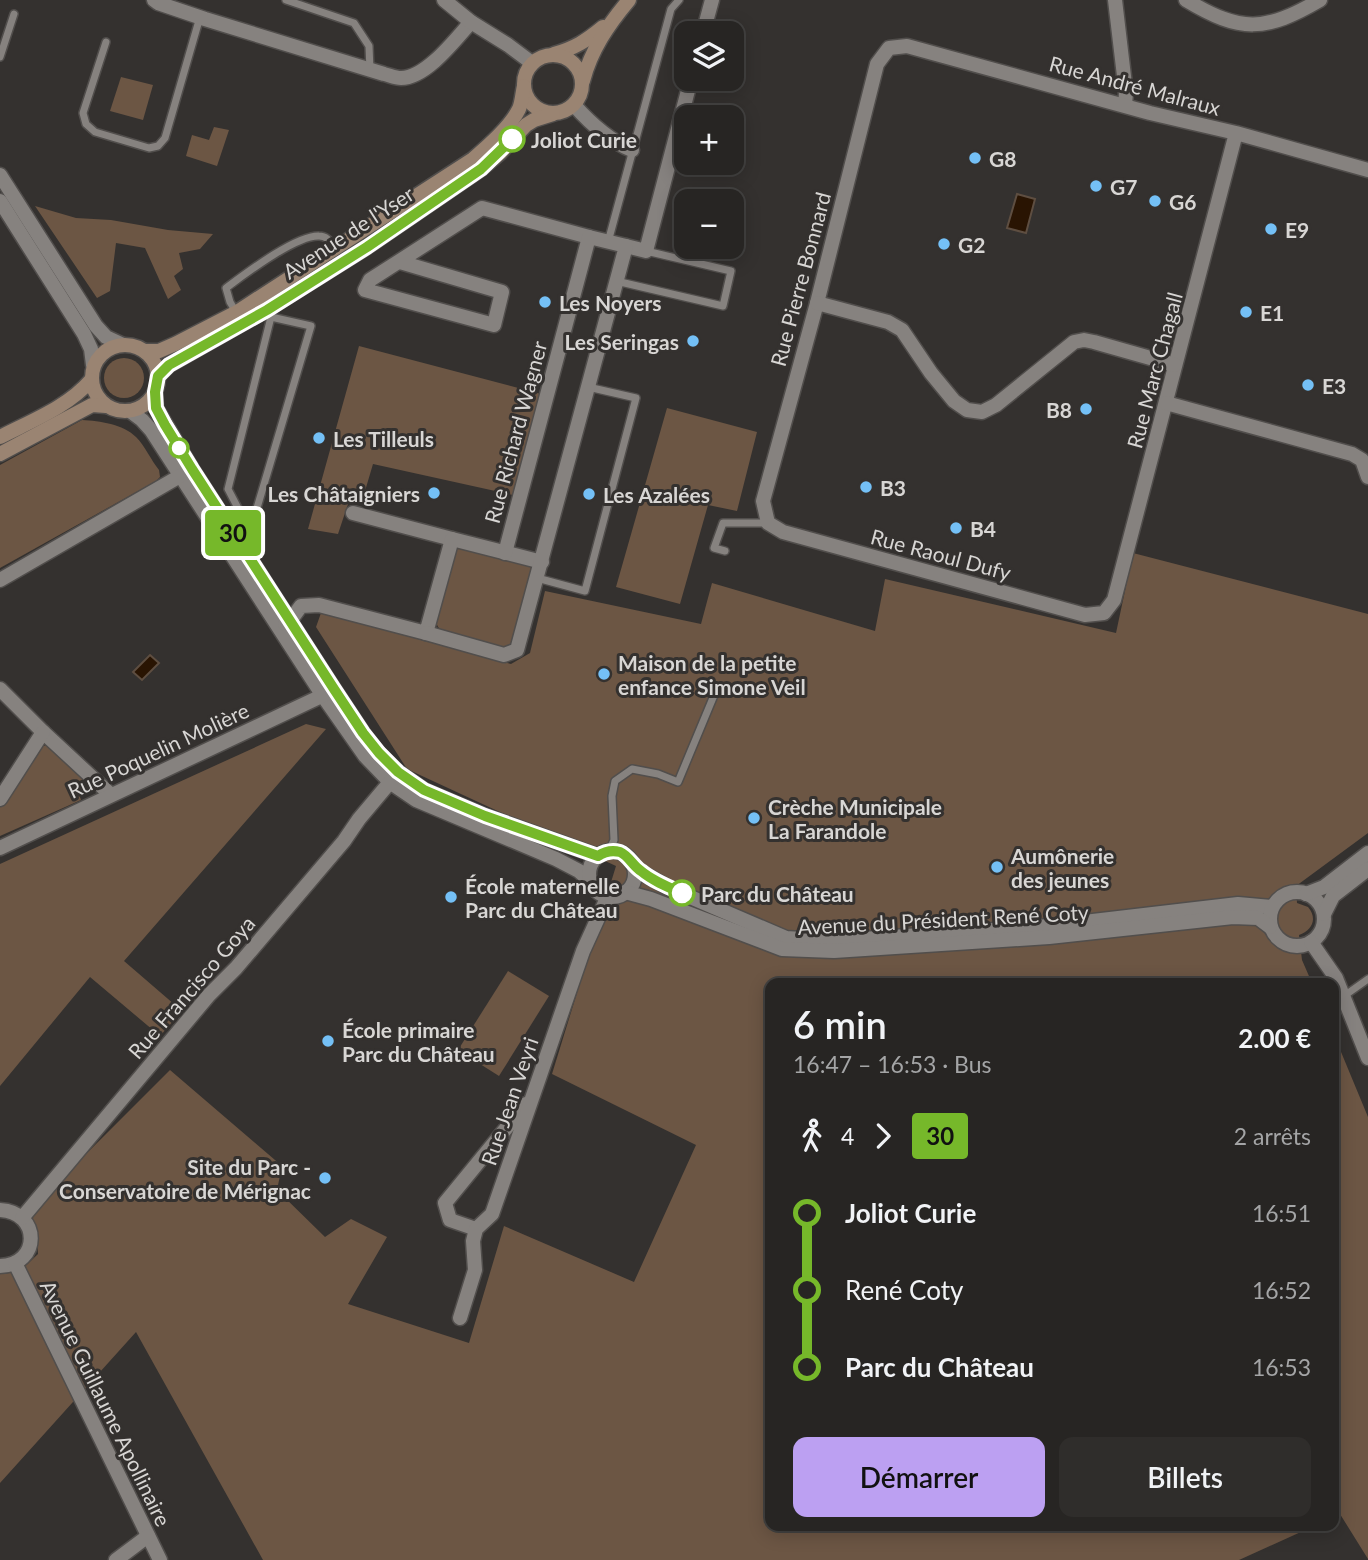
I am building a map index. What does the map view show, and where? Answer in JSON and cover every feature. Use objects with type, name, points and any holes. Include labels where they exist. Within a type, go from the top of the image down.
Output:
[{"type":"main road","points":[[612,20],[572,48],[538,58],[532,63],[524,78],[530,103],[553,114],[568,110],[574,105],[582,91],[587,64],[593,51],[612,20],[629,0]]},
{"type":"main road","points":[[553,54],[562,56],[577,66],[583,83]]},
{"type":"main road","name":"Avenue de l'Yser","points":[[145,351],[159,351],[237,312],[473,159],[514,116],[520,106],[524,86]]},
{"type":"main road","name":"Avenue de l'Yser","points":[[158,376],[181,357],[269,314],[481,169],[526,125],[553,114]]},
{"type":"main road","points":[[121,344],[145,351],[152,358],[158,376],[155,392],[149,401],[130,411],[117,410],[98,399],[91,380],[93,365],[101,354],[121,344]]},
{"type":"main road","points":[[0,437],[70,400],[91,380]]},
{"type":"main road","points":[[0,454],[92,405],[106,405]]},
{"type":"street","points":[[154,0],[200,17],[401,78],[423,70],[471,22]]},
{"type":"street","points":[[444,0],[471,22],[532,63]]},
{"type":"street","points":[[706,21],[712,0]]},
{"type":"street","points":[[1115,0],[1126,93],[1125,105]]},
{"type":"street","points":[[1186,0],[1208,13],[1237,23],[1260,26],[1285,19],[1320,0]]},
{"type":"street","name":"Rue André Malraux","points":[[890,48],[907,46],[1368,170]]},
{"type":"street","name":"Rue Pierre Bonnard","points":[[768,523],[763,501],[817,303],[877,64],[890,48]]},
{"type":"street","points":[[400,262],[502,292],[494,324],[365,290],[370,280],[482,208],[646,251],[688,91]]},
{"type":"street","points":[[574,105],[587,119],[621,145],[632,150]]},
{"type":"street","name":"Rue Marc Chagall","points":[[1104,613],[1114,600],[1236,133]]},
{"type":"street","points":[[0,175],[96,326],[106,337],[121,344]]},
{"type":"street","points":[[0,201],[84,334],[91,349],[93,365]]},
{"type":"street","name":"Rue Richard Wagner","points":[[505,553],[589,237]]},
{"type":"street","points":[[285,625],[301,606],[319,605],[504,655],[517,650],[626,246]]},
{"type":"street","points":[[817,303],[888,322],[902,330],[954,401],[967,410],[982,412],[996,405],[1074,342],[1094,342],[1175,365]]},
{"type":"street","points":[[155,392],[156,408],[186,473]]},
{"type":"street","points":[[1166,404],[1352,454],[1362,460],[1368,477]]},
{"type":"street","points":[[130,411],[142,420],[186,473],[285,625],[365,756],[394,777],[416,800],[556,859],[579,871],[597,891],[608,896],[620,895],[633,883],[633,865],[621,853],[603,854],[485,816],[394,777]]},
{"type":"street","points":[[0,580],[186,473]]},
{"type":"street","name":"Rue Richard Wagner","points":[[353,513],[542,562]]},
{"type":"street","name":"Rue Raoul Dufy","points":[[768,523],[783,532],[1037,603],[1085,615],[1104,613]]},
{"type":"street","points":[[426,634],[452,539]]},
{"type":"street","points":[[0,690],[111,795]]},
{"type":"street","name":"Rue Poquelin Molière","points":[[0,848],[328,693]]},
{"type":"street","points":[[0,799],[43,732]]},
{"type":"street","name":"Rue Francisco Goya","points":[[22,1218],[209,995],[236,968],[344,841],[394,777]]},
{"type":"street","points":[[1307,894],[1324,887],[1368,852]]},
{"type":"street","points":[[590,881],[593,862],[603,854]]},
{"type":"street","name":"Avenue du Président René Coty","points":[[633,865],[667,887],[786,938],[834,941],[1050,926],[1237,904],[1272,907]]},
{"type":"street","points":[[1324,914],[1318,902],[1307,894],[1291,892],[1277,900],[1272,907],[1270,927],[1278,939],[1290,946],[1305,946],[1311,943],[1323,927],[1324,914],[1333,896],[1368,869]]},
{"type":"street","name":"Avenue du Président René Coty","points":[[625,892],[782,949],[834,951],[1049,937],[1233,918],[1258,918],[1270,927]]},
{"type":"street","name":"Rue Jean Veyri","points":[[476,1229],[492,1214],[583,951],[608,896]]},
{"type":"street","points":[[1311,943],[1336,978]]},
{"type":"street","points":[[1339,985],[1368,1058]]},
{"type":"street","points":[[460,1318],[475,1270],[473,1241],[476,1229],[450,1220],[444,1203],[531,1097]]},
{"type":"street","points":[[0,1210],[15,1213],[22,1218],[31,1233],[31,1242],[23,1258],[7,1265]]},
{"type":"street","name":"Avenue Guillaume Apollinaire","points":[[7,1265],[160,1560]]},
{"type":"street","points":[[116,1560],[148,1536]]},
{"type":"lane","points":[[286,0],[354,23],[369,46],[370,70]]},
{"type":"lane","points":[[608,242],[671,9],[679,0]]},
{"type":"lane","points":[[0,57],[14,13]]},
{"type":"lane","points":[[106,42],[83,113],[86,124],[95,132],[149,148],[158,146],[165,138],[200,17]]},
{"type":"lane","points":[[237,312],[230,302],[226,288],[253,268],[306,238],[321,236],[329,240],[336,249]]},
{"type":"lane","points":[[616,281],[723,306],[731,271],[646,251]]},
{"type":"lane","points":[[269,314],[312,326],[254,518],[239,510],[228,489],[269,314]]},
{"type":"lane","points":[[537,578],[585,591],[636,398],[588,387]]},
{"type":"lane","points":[[725,551],[714,548],[723,523],[768,523]]},
{"type":"lane","points":[[603,854],[614,840],[612,796],[615,781],[632,769],[658,774],[678,782],[715,693]]},
{"type":"lane","points":[[1344,996],[1368,979]]},
{"type":"shaded area","points":[[121,77],[153,85],[143,120],[110,111]]},
{"type":"shaded area","points":[[214,127],[229,130],[217,166],[186,156],[192,135],[209,140]]},
{"type":"shaded area","points":[[1017,194],[1035,199],[1026,233],[1007,228]]},
{"type":"shaded area","points":[[35,206],[76,218],[213,234],[200,249],[179,253],[183,269],[174,276],[181,290],[168,299],[145,248],[116,243],[110,291],[97,298]]},
{"type":"shaded area","points":[[359,346],[541,394],[513,495],[373,464],[365,491],[353,489],[338,534],[308,529]]},
{"type":"shaded area","points":[[124,358],[138,364],[144,378],[138,392],[124,398],[110,392],[104,378],[110,364]]},
{"type":"shaded area","points":[[667,408],[757,432],[737,511],[708,505],[680,604],[616,587]]},
{"type":"shaded area","points":[[82,420],[111,424],[131,433],[159,470],[160,477],[0,568],[0,465]]},
{"type":"shaded area","points":[[462,547],[542,562],[516,644],[507,649],[444,632],[437,624],[436,618],[457,549]]},
{"type":"shaded area","points":[[1133,553],[1368,614],[1368,833],[1296,886],[1297,903],[1308,907],[1313,916],[1310,927],[1299,935],[1302,960],[1310,978],[765,978],[765,1531],[1303,1531],[1239,1560],[263,1560],[136,1332],[0,1483],[0,1274],[19,1272],[38,1254],[37,1235],[22,1218],[170,1070],[282,1166],[277,1190],[325,1237],[351,1219],[387,1237],[348,1304],[469,1343],[504,1226],[634,1282],[696,1145],[552,1074],[616,866],[407,769],[316,627],[321,613],[511,664],[530,653],[545,591],[701,624],[712,583],[875,631],[885,579],[1116,633]]},
{"type":"shaded area","points":[[150,655],[159,663],[142,680],[133,672]]},
{"type":"shaded area","points":[[306,724],[326,729],[124,961],[182,1011],[160,1036],[90,977],[0,1086],[0,864]]},
{"type":"shaded area","points":[[48,745],[89,782],[85,785],[86,791],[80,797],[81,800],[0,836],[0,806],[38,750]]},
{"type":"shaded area","points":[[508,971],[549,996],[499,1076],[458,1050]]},
{"type":"shaded area","points":[[1339,1047],[1368,1117],[1368,1559],[1340,1514]]},
{"type":"bus line","name":"30","points":[[512,139],[481,169],[367,247],[267,310],[169,365],[158,376],[156,408],[192,469],[348,711],[379,753],[398,772],[424,790],[485,816],[598,856],[609,851],[621,853],[644,874],[682,893]]},
{"type":"place","name":"Joliot Curie","points":[[512,139]]},
{"type":"place","name":"G8","points":[[975,158]]},
{"type":"place","name":"G7","points":[[1096,186]]},
{"type":"place","name":"G6","points":[[1155,201]]},
{"type":"place","name":"E9","points":[[1271,229]]},
{"type":"place","name":"G2","points":[[944,244]]},
{"type":"place","name":"Les Noyers","points":[[545,302]]},
{"type":"place","name":"E1","points":[[1246,312]]},
{"type":"place","name":"Les Seringas","points":[[693,341]]},
{"type":"place","name":"E3","points":[[1308,385]]},
{"type":"place","name":"B8","points":[[1086,409]]},
{"type":"place","name":"Les Tilleuls","points":[[319,438]]},
{"type":"place","name":"B3","points":[[866,487]]},
{"type":"place","name":"Les Châtaigniers","points":[[434,493]]},
{"type":"place","name":"Les Azalées","points":[[589,494]]},
{"type":"place","name":"B4","points":[[956,528]]},
{"type":"place","name":"Maison de la petite enfance Simone Veil","points":[[604,674]]},
{"type":"place","name":"Crèche Municipale La Farandole","points":[[754,818]]},
{"type":"place","name":"Aumônerie des jeunes","points":[[997,867]]},
{"type":"place","name":"Parc du Château","points":[[682,893]]},
{"type":"place","name":"École maternelle Parc du Château","points":[[451,897]]},
{"type":"place","name":"École primaire Parc du Château","points":[[328,1041]]},
{"type":"place","name":"Site du Parc - Conservatoire de Mérignac","points":[[325,1178]]}]
